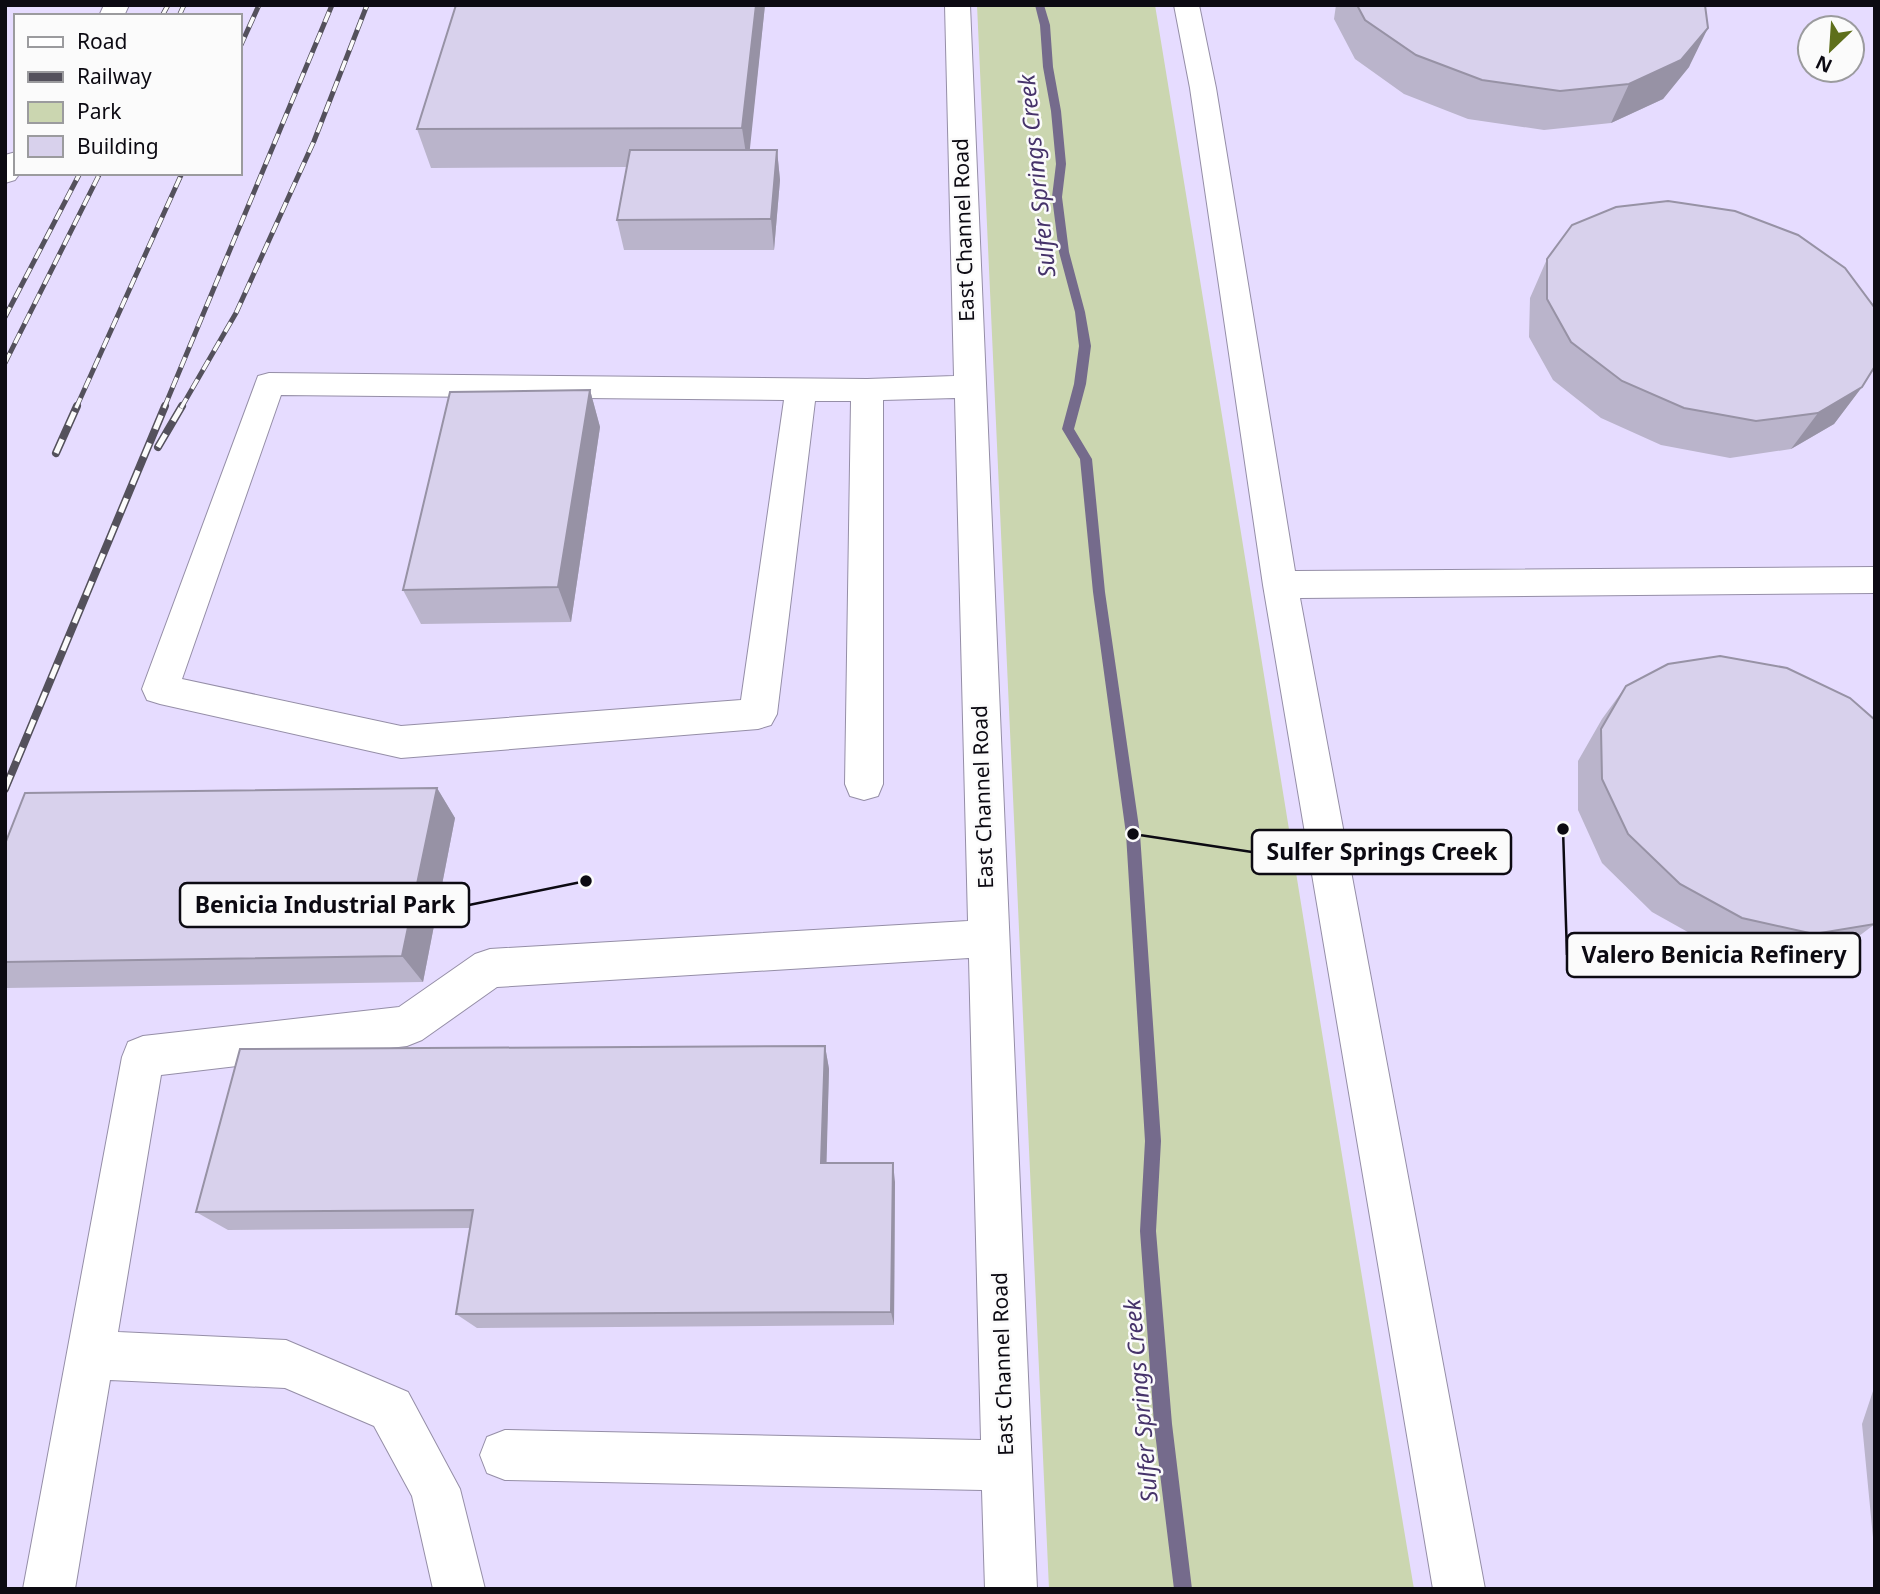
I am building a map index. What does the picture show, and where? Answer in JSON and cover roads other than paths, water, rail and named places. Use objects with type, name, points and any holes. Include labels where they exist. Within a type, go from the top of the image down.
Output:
[{"type":"street","name":"East Channel Road","points":[[957,5],[1011,1589]]},
{"type":"street","points":[[1186,5],[1203,88],[1280,585],[1459,1589]]},
{"type":"street","points":[[801,389],[758,714],[401,742],[160,689],[270,384],[801,389],[867,390],[969,386]]},
{"type":"street","points":[[864,784],[867,390]]},
{"type":"street","points":[[1280,585],[1875,580]]},
{"type":"street","points":[[49,1589],[143,1057],[407,1026],[489,968],[988,938]]},
{"type":"street","points":[[90,1355],[286,1364],[391,1409],[435,1489],[459,1589]]},
{"type":"street","points":[[505,1455],[1007,1466]]},
{"type":"waterway","name":"Sulfer Springs Creek","points":[[1039,5],[1045,25],[1048,67],[1056,111],[1061,164],[1057,197],[1064,252],[1080,312],[1085,346],[1080,384],[1068,429],[1086,459],[1099,592],[1133,834],[1153,1141],[1148,1231],[1163,1424],[1183,1589]]},
{"type":"railway","points":[[163,14],[168,5]]},
{"type":"railway","points":[[180,14],[184,5]]},
{"type":"railway","points":[[242,43],[259,5]]},
{"type":"railway","points":[[164,408],[332,5]]},
{"type":"railway","points":[[181,408],[236,313],[314,141],[367,5]]},
{"type":"railway","points":[[5,317],[79,175]]},
{"type":"railway","points":[[5,363],[99,175]]},
{"type":"railway","points":[[76,408],[181,175]]},
{"type":"railway","points":[[56,453],[77,406]]},
{"type":"railway","points":[[5,789],[165,406]]},
{"type":"railway","points":[[158,447],[182,406]]},
{"type":"place","name":"Valero Benicia Refinery","points":[[1563,829]]},
{"type":"place","name":"Sulfer Springs Creek","points":[[1133,834]]},
{"type":"place","name":"Benicia Industrial Park","points":[[586,881]]}]
